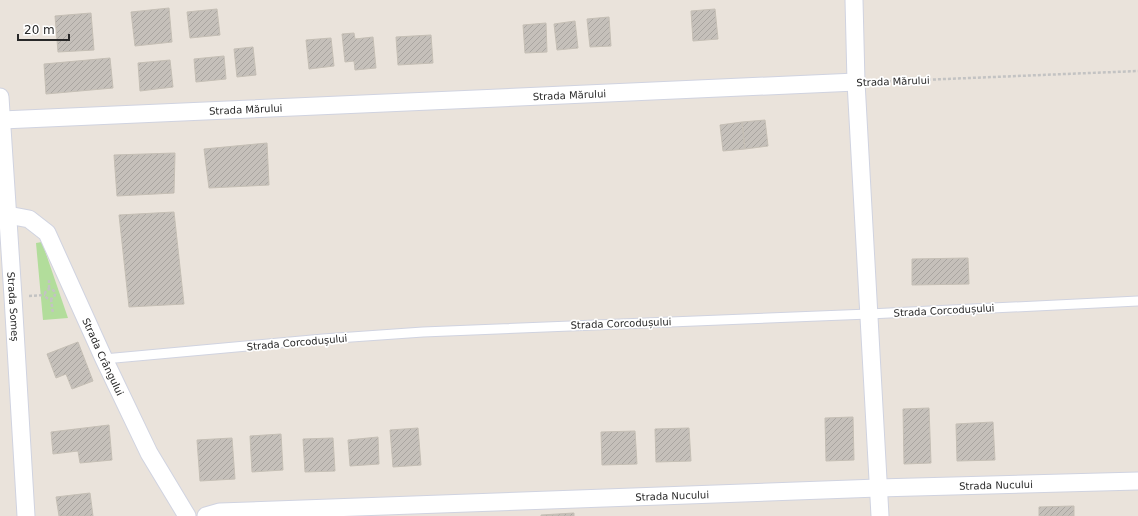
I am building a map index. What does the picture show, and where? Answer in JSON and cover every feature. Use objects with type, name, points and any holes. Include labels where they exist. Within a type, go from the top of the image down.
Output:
[{"type":"street","points":[[854,0],[856,82],[880,516]]},
{"type":"street","name":"Strada Mărului","points":[[2,120],[856,82]]},
{"type":"street","name":"Strada Someș","points":[[0,97],[2,120],[2,183],[8,216],[26,516]]},
{"type":"street","name":"Strada Crângului","points":[[8,216],[29,219],[47,233],[149,453],[187,516]]},
{"type":"street","name":"Strada Nucului","points":[[206,516],[220,512],[878,488],[1138,481]]},
{"type":"lane","name":"Strada Corcodușului","points":[[104,358],[423,332],[869,314],[1138,301]]},
{"type":"path","name":"Strada Mărului","points":[[856,82],[1138,71]]},
{"type":"path","points":[[51,299],[53,314]]},
{"type":"green space","points":[[42,242],[68,318],[43,320],[36,243]]},
{"type":"building","points":[[169,8],[172,42],[135,46],[131,12]]},
{"type":"building","points":[[217,9],[220,35],[190,38],[187,12]]},
{"type":"building","points":[[715,9],[718,39],[693,41],[691,11]]},
{"type":"building","points":[[91,13],[94,50],[58,52],[55,16]]},
{"type":"building","points":[[609,17],[611,46],[590,47],[587,19]]},
{"type":"building","points":[[575,21],[578,48],[557,50],[554,24]]},
{"type":"building","points":[[546,23],[547,52],[525,53],[523,25]]},
{"type":"building","points":[[354,33],[355,39],[373,37],[376,68],[355,70],[354,61],[345,62],[342,34]]},
{"type":"building","points":[[431,35],[433,63],[398,65],[396,37]]},
{"type":"building","points":[[331,38],[334,66],[309,69],[306,40]]},
{"type":"building","points":[[253,47],[256,75],[237,77],[234,49]]},
{"type":"building","points":[[224,56],[226,79],[196,82],[194,59]]},
{"type":"building","points":[[110,58],[113,88],[46,94],[44,64]]},
{"type":"building","points":[[170,60],[173,87],[140,91],[138,63]]},
{"type":"building","points":[[765,120],[768,146],[745,149],[742,122]]},
{"type":"building","points":[[742,122],[745,149],[723,151],[720,125]]},
{"type":"building","points":[[267,143],[269,185],[209,188],[204,149]]},
{"type":"building","points":[[175,153],[174,193],[117,196],[114,155]]},
{"type":"building","points":[[174,212],[184,304],[129,307],[119,215]]},
{"type":"building","points":[[968,258],[969,284],[912,285],[912,259]]},
{"type":"building","points":[[78,342],[93,381],[72,389],[66,374],[56,378],[47,354]]},
{"type":"building","points":[[929,408],[931,463],[904,464],[903,409]]},
{"type":"building","points":[[853,417],[854,460],[826,461],[825,418]]},
{"type":"building","points":[[993,422],[995,460],[957,461],[956,424]]},
{"type":"building","points":[[109,425],[112,460],[80,463],[78,451],[53,454],[51,432]]},
{"type":"building","points":[[418,428],[421,465],[393,467],[390,430]]},
{"type":"building","points":[[689,428],[691,461],[656,462],[655,429]]},
{"type":"building","points":[[635,431],[637,464],[602,465],[601,432]]},
{"type":"building","points":[[281,434],[283,470],[252,472],[250,436]]},
{"type":"building","points":[[378,437],[379,464],[350,466],[348,440]]},
{"type":"building","points":[[232,438],[235,479],[200,481],[197,440]]},
{"type":"building","points":[[333,438],[335,471],[305,472],[303,439]]},
{"type":"building","points":[[90,493],[93,516],[59,516],[56,497]]},
{"type":"building","points":[[1074,506],[1074,516],[1039,516],[1039,507]]},
{"type":"building","points":[[574,513],[574,516],[541,516],[541,515]]}]
